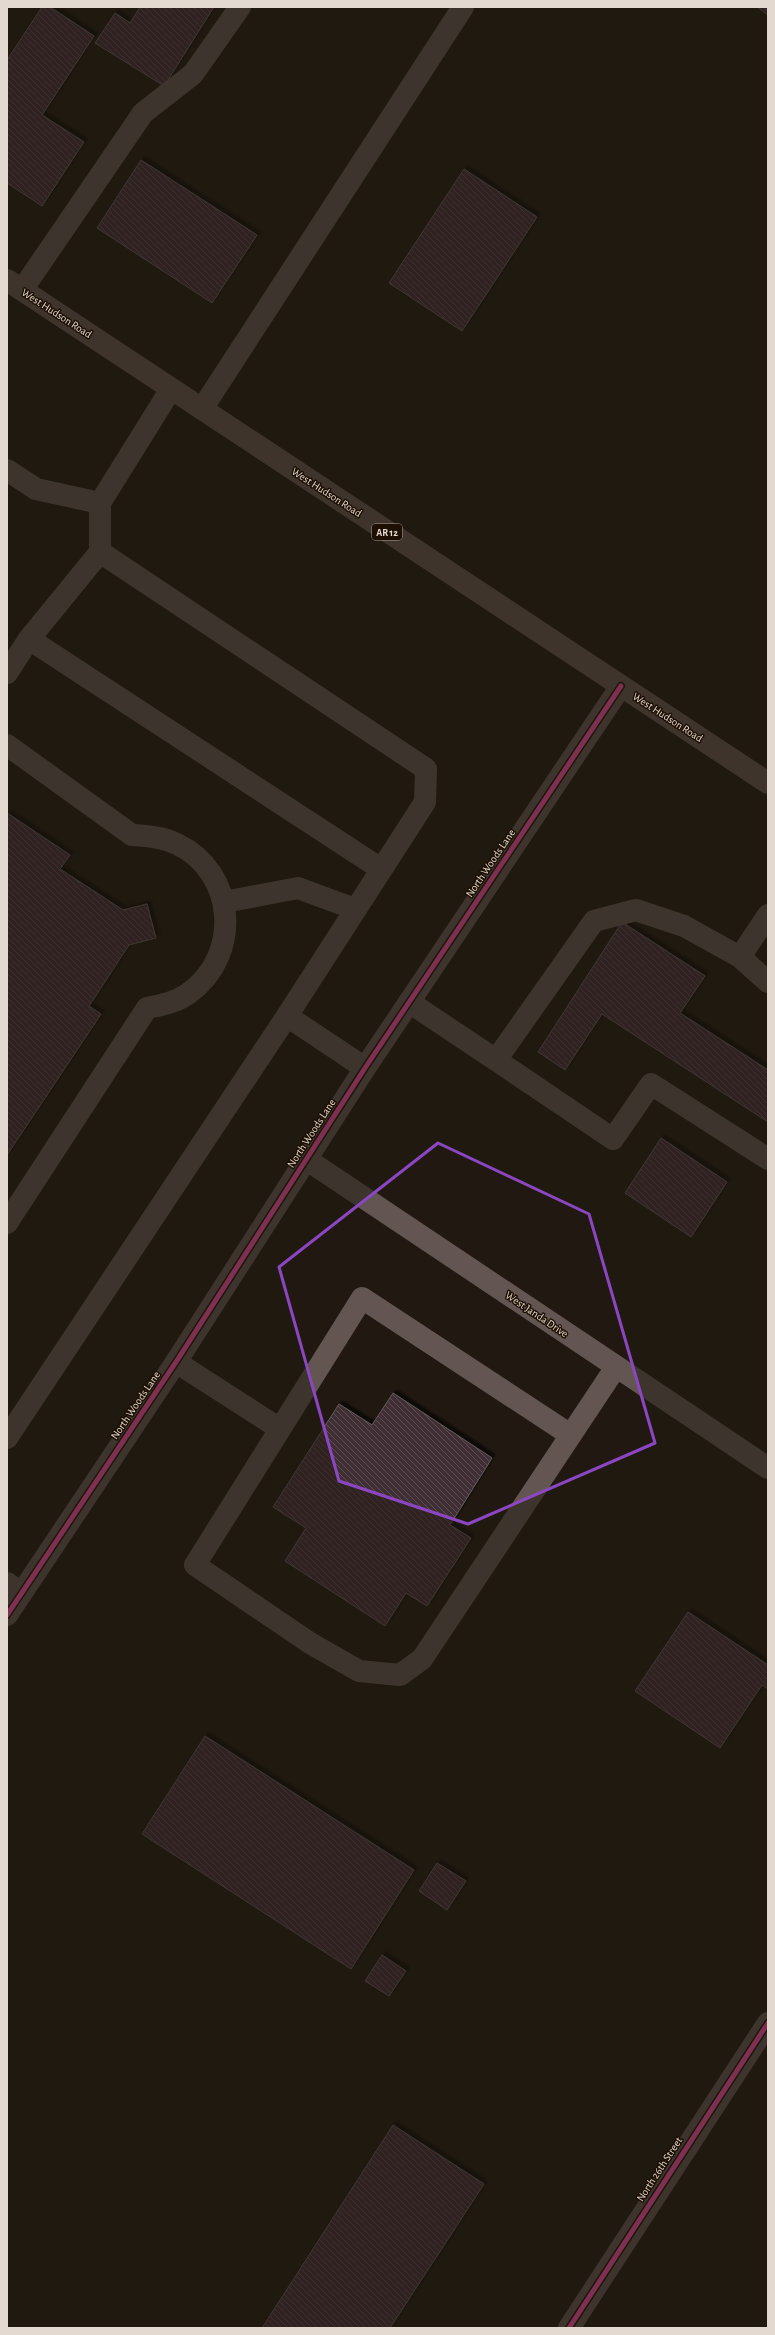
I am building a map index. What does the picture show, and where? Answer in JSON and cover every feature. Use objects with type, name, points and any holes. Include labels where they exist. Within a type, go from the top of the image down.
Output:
[{"type":"highway","name":"West Hudson Road","points":[[14,285],[768,783]]},
{"type":"street","points":[[14,285],[143,113],[193,74],[240,7]]},
{"type":"street","points":[[202,409],[463,7]]},
{"type":"street","points":[[7,673],[29,639],[100,552],[100,503],[171,389]]},
{"type":"street","points":[[7,470],[36,490],[100,503]]},
{"type":"street","points":[[7,1438],[287,1016],[425,802],[426,769],[100,552]]},
{"type":"street","points":[[29,639],[381,869]]},
{"type":"street","name":"North Woods Lane","points":[[7,1615],[14,1588],[176,1362],[365,1068],[621,686]]},
{"type":"street","points":[[7,744],[132,835],[155,837],[177,843],[196,856],[211,873],[222,893],[226,915],[225,938],[218,959],[206,978],[189,993],[169,1003],[147,1008],[7,1223]]},
{"type":"street","points":[[224,902],[298,888],[355,909]]},
{"type":"street","points":[[496,1060],[594,921],[636,910],[684,926],[740,956],[768,982]]},
{"type":"street","points":[[740,956],[768,915]]},
{"type":"street","points":[[409,1002],[613,1139],[651,1084],[768,1159]]},
{"type":"street","points":[[287,1016],[365,1068]]},
{"type":"street","name":"West Janda Drive","points":[[306,1160],[768,1468]]},
{"type":"street","points":[[569,1434],[362,1298],[195,1565],[310,1643],[359,1671],[400,1675],[422,1658],[569,1434],[616,1366]]},
{"type":"street","points":[[176,1362],[280,1429]]},
{"type":"street","name":"North 26th Street","points":[[569,2328],[768,2022]]},
{"type":"highlighted area","points":[[438,1143],[589,1214],[655,1443],[468,1524],[339,1481],[279,1267]]},
{"type":"building","points":[[42,7],[50,7],[94,36],[42,115],[84,142],[42,206],[7,183],[7,60]]},
{"type":"building","points":[[140,7],[214,7],[164,86],[95,43],[115,13],[130,23]]},
{"type":"building","points":[[757,7],[768,7],[768,15]]},
{"type":"building","points":[[141,160],[257,235],[212,303],[97,228]]},
{"type":"building","points":[[464,169],[537,217],[462,331],[389,283]]},
{"type":"building","points":[[7,813],[70,855],[60,869],[123,910],[147,904],[156,938],[129,945],[89,1006],[101,1014],[7,1155]]},
{"type":"building","points":[[622,922],[705,976],[680,1013],[768,1070],[768,1122],[602,1014],[565,1070],[538,1052]]},
{"type":"building","points":[[661,1138],[727,1182],[691,1237],[625,1193]]},
{"type":"building","points":[[393,1393],[492,1458],[450,1525],[471,1538],[427,1606],[406,1593],[385,1626],[285,1561],[306,1528],[273,1507],[339,1404],[372,1425]]},
{"type":"building","points":[[688,1612],[768,1665],[768,1689],[762,1685],[720,1748],[635,1691]]},
{"type":"building","points":[[205,1736],[414,1870],[351,1969],[142,1834]]},
{"type":"building","points":[[437,1863],[466,1881],[447,1910],[419,1891]]},
{"type":"building","points":[[382,1955],[406,1971],[389,1996],[365,1981]]},
{"type":"building","points":[[393,2125],[484,2184],[390,2328],[262,2328]]},
{"type":"cycle path","points":[[7,1615],[176,1362],[365,1068],[621,686]]},
{"type":"cycle path","points":[[569,2328],[768,2023]]}]
